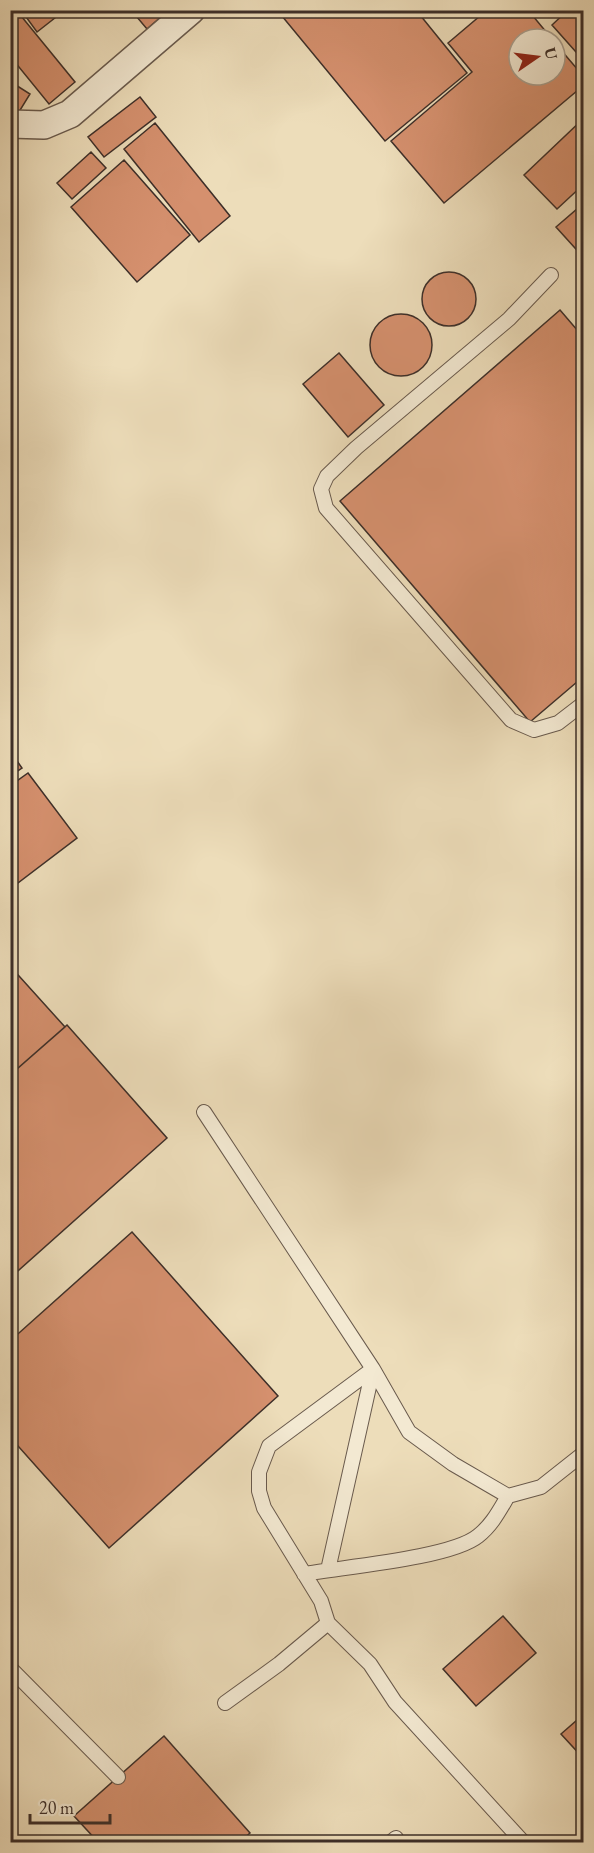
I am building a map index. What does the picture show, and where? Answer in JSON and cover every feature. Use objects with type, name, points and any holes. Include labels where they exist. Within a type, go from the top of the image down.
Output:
[{"type":"street","points":[[10,124],[44,125],[70,114],[191,10]]},
{"type":"lane","points":[[551,275],[509,319],[356,448],[327,476],[321,489],[326,508],[511,720],[534,730],[558,723],[584,703]]},
{"type":"lane","points":[[204,1112],[373,1369],[409,1432],[453,1464],[508,1496]]},
{"type":"lane","points":[[328,1570],[373,1369]]},
{"type":"lane","points":[[373,1369],[269,1446],[259,1472],[259,1491],[264,1508],[321,1601],[328,1623],[370,1665],[395,1702],[523,1842]]},
{"type":"lane","points":[[304,1574],[451,1550],[477,1538],[492,1524],[508,1496],[541,1487],[584,1453]]},
{"type":"lane","points":[[225,1702],[279,1664],[328,1623]]},
{"type":"lane","points":[[10,1668],[118,1777]]},
{"type":"building","points":[[21,10],[65,10],[37,32]]},
{"type":"building","points":[[131,10],[169,10],[147,29]]},
{"type":"building","points":[[277,10],[416,10],[467,73],[385,141]]},
{"type":"building","points":[[487,10],[528,10],[542,27],[507,27],[507,87],[567,87],[567,57],[584,77],[584,85],[444,203],[391,141],[472,72],[448,43]]},
{"type":"building","points":[[568,10],[584,10],[584,61],[567,42],[567,27],[552,25]]},
{"type":"building","points":[[17,11],[75,82],[49,104],[10,56],[10,16]]},
{"type":"building","points":[[11,82],[30,94],[14,120],[10,118]]},
{"type":"building","points":[[140,97],[156,117],[104,157],[88,137]]},
{"type":"building","points":[[584,118],[584,184],[557,209],[524,175]]},
{"type":"building","points":[[155,123],[230,216],[199,242],[124,149]]},
{"type":"building","points":[[91,152],[106,168],[72,199],[57,183]]},
{"type":"building","points":[[124,160],[190,235],[137,282],[71,207]]},
{"type":"building","points":[[584,203],[584,258],[556,227]]},
{"type":"building","points":[[444,272],[454,272],[464,276],[472,284],[476,299],[472,314],[464,322],[454,326],[444,326],[434,322],[426,314],[422,304],[422,294],[426,284],[434,276]]},
{"type":"building","points":[[560,310],[584,338],[584,676],[530,722],[340,501]]},
{"type":"building","points":[[395,314],[407,314],[423,323],[430,333],[432,345],[430,357],[423,367],[407,376],[395,376],[384,371],[375,362],[370,351],[370,339],[375,328],[384,319]]},
{"type":"building","points":[[339,353],[384,405],[348,437],[303,384]]},
{"type":"building","points":[[10,751],[22,768],[10,776]]},
{"type":"building","points":[[28,773],[77,838],[10,889],[10,786]]},
{"type":"building","points":[[10,966],[65,1027],[10,1075]]},
{"type":"building","points":[[67,1025],[167,1138],[10,1278],[10,1075]]},
{"type":"building","points":[[132,1232],[278,1396],[109,1548],[10,1437],[10,1341]]},
{"type":"building","points":[[503,1616],[536,1653],[476,1706],[443,1669]]},
{"type":"building","points":[[584,1714],[584,1759],[561,1734]]},
{"type":"building","points":[[164,1736],[250,1833],[240,1842],[98,1842],[74,1816]]}]
